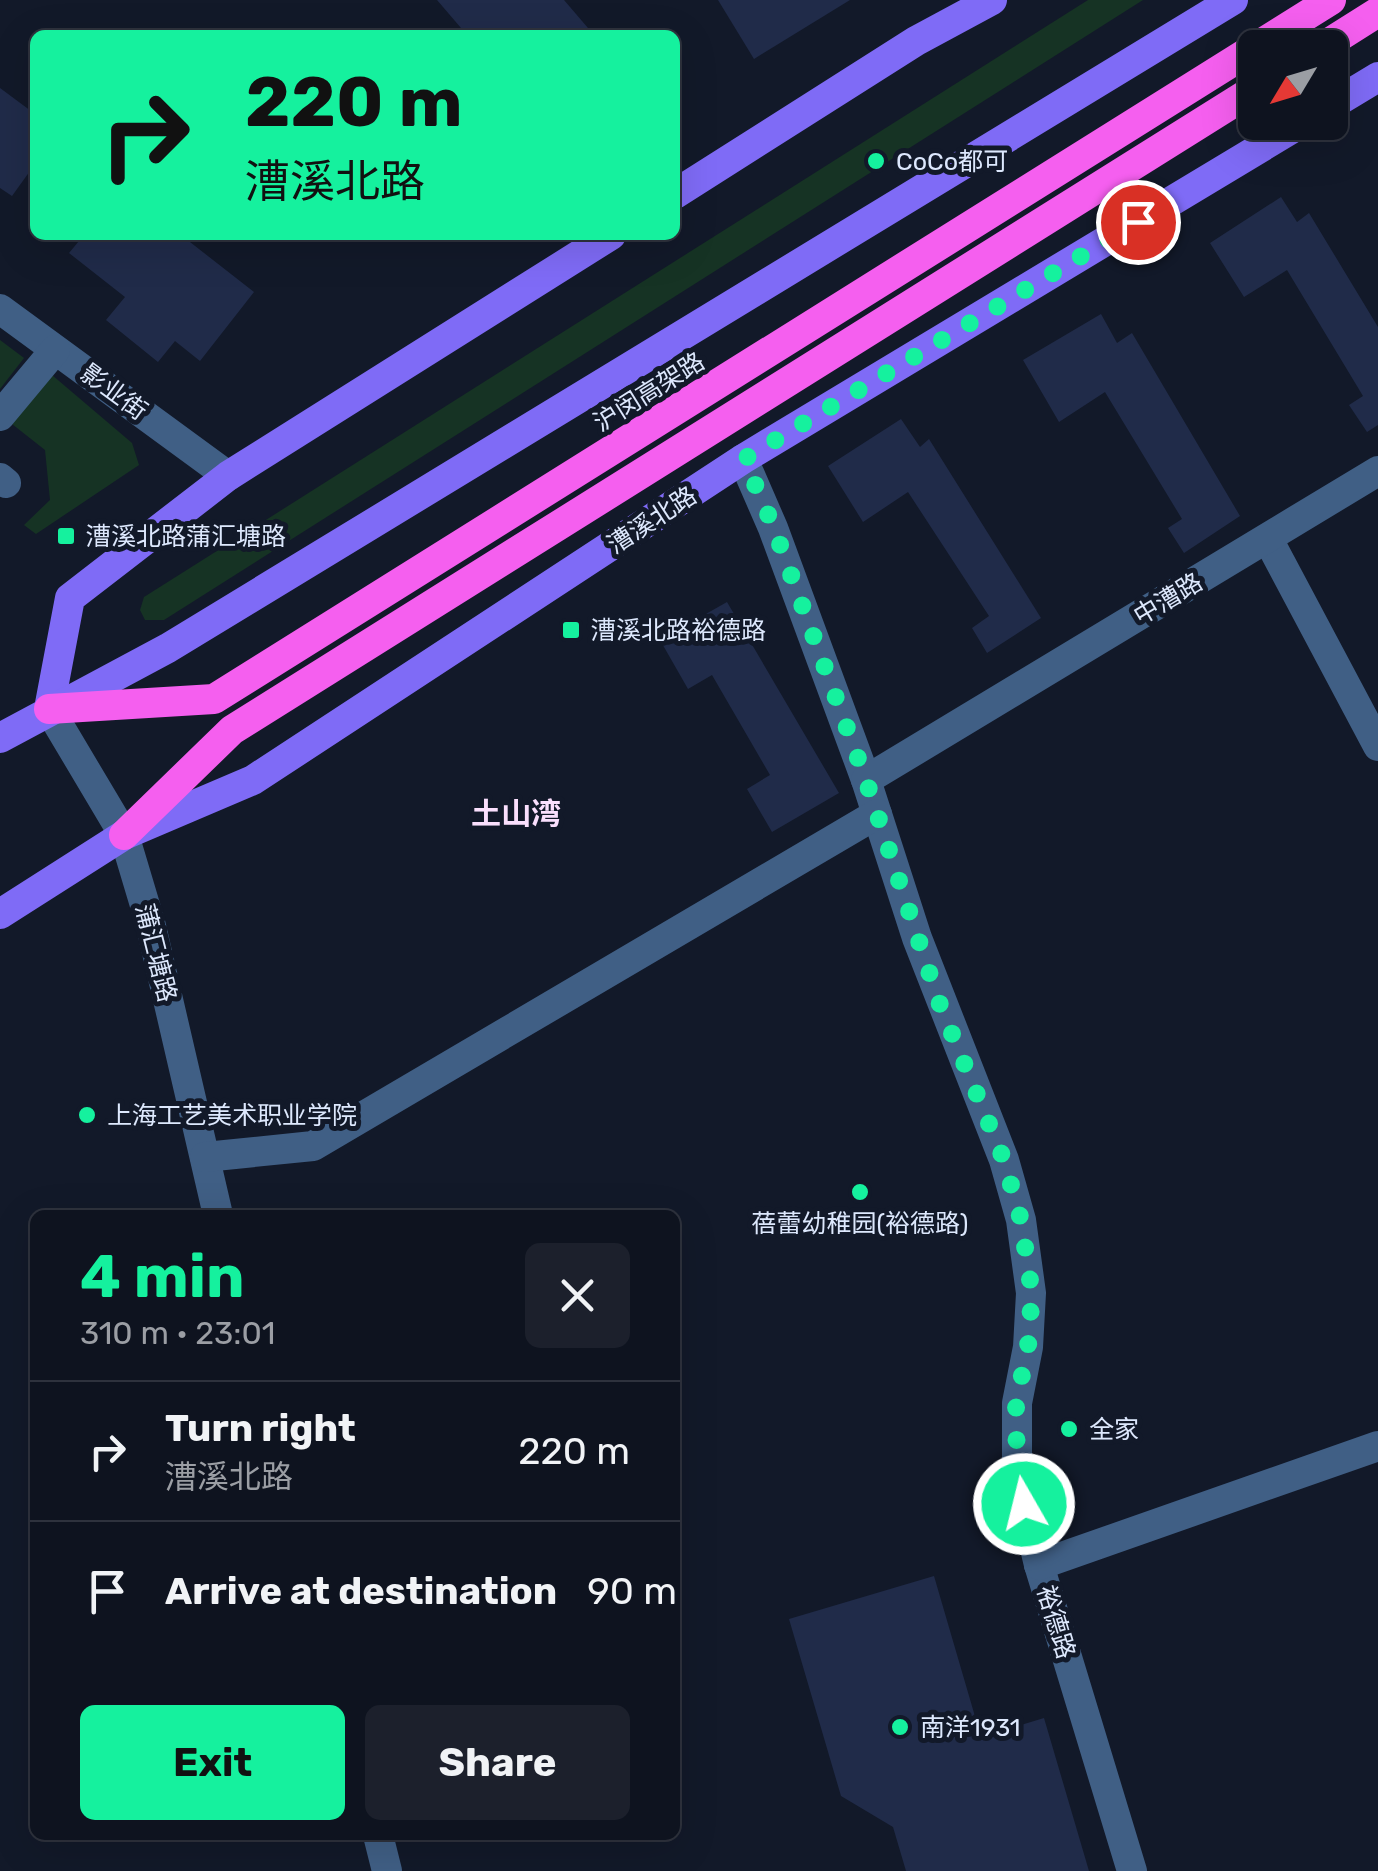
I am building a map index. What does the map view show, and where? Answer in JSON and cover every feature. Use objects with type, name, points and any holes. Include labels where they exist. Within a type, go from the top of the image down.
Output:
[{"type":"highway","name":"沪闵高架路","points":[[49,709],[214,700],[1331,0]]},
{"type":"highway","points":[[1348,31],[1378,12]]},
{"type":"highway","points":[[124,835],[232,730],[1238,100]]},
{"type":"main road","points":[[680,191],[916,41],[992,0]]},
{"type":"main road","points":[[0,738],[168,648],[1233,0]]},
{"type":"main road","points":[[1348,96],[1378,78]]},
{"type":"main road","name":"漕溪北路","points":[[0,914],[124,835],[253,780],[744,459],[1273,140]]},
{"type":"main road","points":[[49,709],[70,598],[228,476],[603,240]]},
{"type":"street","name":"影业街","points":[[0,309],[228,476]]},
{"type":"street","points":[[0,416],[55,350]]},
{"type":"street","name":"裕德路","points":[[744,459],[774,528],[866,780],[939,1002],[1004,1160],[1021,1220],[1032,1293],[1028,1347],[1016,1403],[1017,1473],[1038,1565],[1132,1871]]},
{"type":"street","name":"中漕路","points":[[866,780],[1378,471]]},
{"type":"street","points":[[1268,539],[1378,746]]},
{"type":"street","name":"蒲汇塘路","points":[[49,709],[124,835],[150,922],[217,1210]]},
{"type":"street","points":[[205,1158],[313,1146],[877,814]]},
{"type":"street","points":[[1038,1565],[1378,1446]]},
{"type":"street","points":[[379,1840],[388,1871]]},
{"type":"green space","points":[[1088,0],[1143,0],[164,620],[145,620],[140,610],[144,597]]},
{"type":"green space","points":[[0,340],[24,358],[0,389]]},
{"type":"green space","points":[[52,375],[132,443],[139,465],[36,534],[24,525],[50,500],[45,450],[12,424]]},
{"type":"building","points":[[437,0],[564,0],[590,30],[463,30]]},
{"type":"building","points":[[718,0],[850,0],[754,59]]},
{"type":"building","points":[[0,88],[30,110],[30,171],[12,196],[0,188]]},
{"type":"building","points":[[1281,197],[1297,222],[1309,213],[1378,327],[1378,425],[1367,432],[1349,405],[1363,396],[1287,270],[1244,297],[1210,243]]},
{"type":"building","points":[[80,240],[187,240],[254,292],[200,361],[175,341],[158,362],[106,320],[125,297],[69,253]]},
{"type":"building","points":[[1101,314],[1117,343],[1132,333],[1240,516],[1184,553],[1168,528],[1182,519],[1105,392],[1059,422],[1023,360]]},
{"type":"building","points":[[901,419],[920,447],[929,439],[1041,618],[987,653],[972,628],[989,616],[908,492],[863,522],[828,466]]},
{"type":"building","points":[[727,602],[839,793],[772,832],[747,789],[770,775],[712,675],[688,689],[660,640]]},
{"type":"building","name":"南洋1931","points":[[934,1576],[981,1737],[1044,1718],[1089,1871],[906,1871],[893,1827],[841,1796],[789,1619]]},
{"type":"place","name":"CoCo都可","points":[[876,161]]},
{"type":"place","name":"漕溪北路蒲汇塘路","points":[[66,536]]},
{"type":"place","name":"漕溪北路裕德路","points":[[571,630]]},
{"type":"place","name":"上海工艺美术职业学院","points":[[87,1115]]},
{"type":"place","name":"蓓蕾幼稚园(裕德路)","points":[[860,1192]]},
{"type":"place","name":"全家","points":[[1069,1429]]},
{"type":"place","name":"南洋1931","points":[[900,1727]]},
{"type":"district","name":"土山湾","points":[[516,814]]},
{"type":"route","points":[[1024,1504],[1017,1473],[1016,1403],[1028,1347],[1032,1293],[1021,1220],[1004,1160],[916,938],[866,780],[774,528],[744,459],[1138,222]]}]
